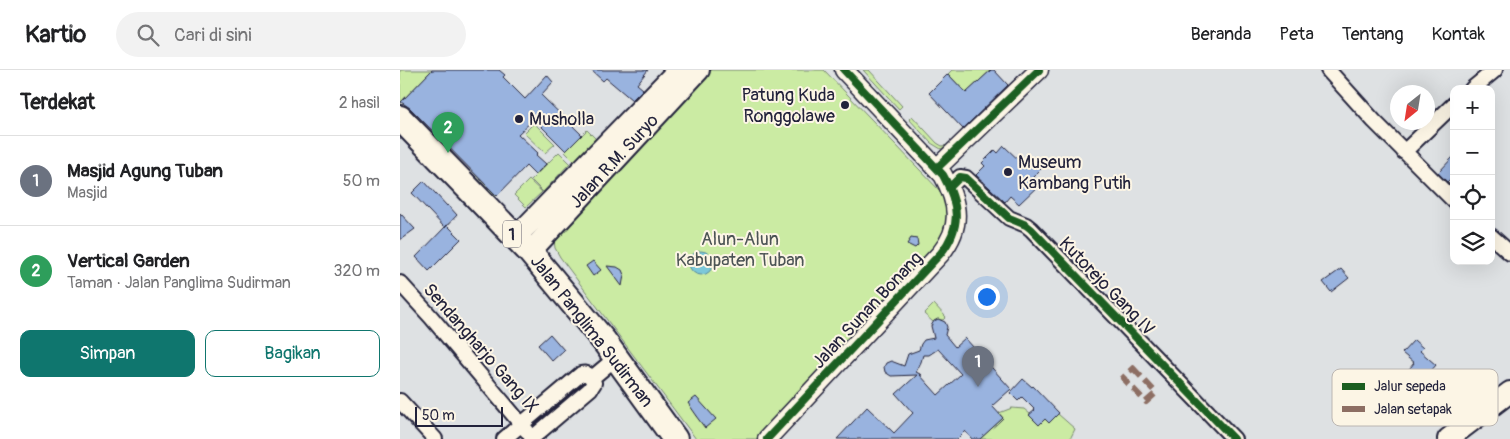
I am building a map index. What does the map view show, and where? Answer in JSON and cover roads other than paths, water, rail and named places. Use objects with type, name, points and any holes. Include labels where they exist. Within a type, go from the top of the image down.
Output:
[{"type":"highway","name":"Jalan Panglima Sudirman","points":[[400,118],[529,237],[675,439]]},
{"type":"main road","name":"Jalan R.M. Suryo","points":[[633,129],[678,70]]},
{"type":"main road","name":"Jalan R.M. Suryo","points":[[529,237],[633,129],[699,70]]},
{"type":"main road","points":[[1498,401],[1510,392]]},
{"type":"main road","points":[[1448,439],[1465,426]]},
{"type":"street","points":[[844,70],[937,168],[950,188]]},
{"type":"street","points":[[937,168],[1039,70]]},
{"type":"street","points":[[1328,70],[1404,152],[1450,197]]},
{"type":"street","points":[[1477,85],[1495,70]]},
{"type":"street","points":[[1404,152],[1450,108]]},
{"type":"street","name":"Kutorejo Gang IV","points":[[950,188],[960,178],[966,178],[1009,218],[1031,229],[1234,439]]},
{"type":"street","name":"Jalan Sunan Bonang","points":[[767,439],[946,246],[954,231],[956,218],[950,188]]},
{"type":"street","points":[[1495,240],[1510,253]]},
{"type":"street","name":"Sendangharjo Gang IX","points":[[400,283],[431,317],[532,438]]},
{"type":"street","points":[[592,378],[616,357]]},
{"type":"street","points":[[504,439],[581,374],[588,374],[592,378],[594,385],[532,438]]},
{"type":"street","points":[[400,401],[435,439]]},
{"type":"water","points":[[701,251],[710,254],[713,263],[710,272],[701,275],[692,272],[689,263],[692,254]]},
{"type":"place","name":"Patung Kuda Ronggolawe","points":[[845,105]]},
{"type":"place","name":"Musholla","points":[[519,119]]},
{"type":"place","name":"Vertical Garden","points":[[448,153]]},
{"type":"place","name":"Museum Kambang Putih","points":[[1008,172]]},
{"type":"place","name":"Masjid Agung Tuban","points":[[978,387]]},
{"type":"park label","name":"Alun-Alun Kabupaten Tuban","points":[[740,249]]}]
